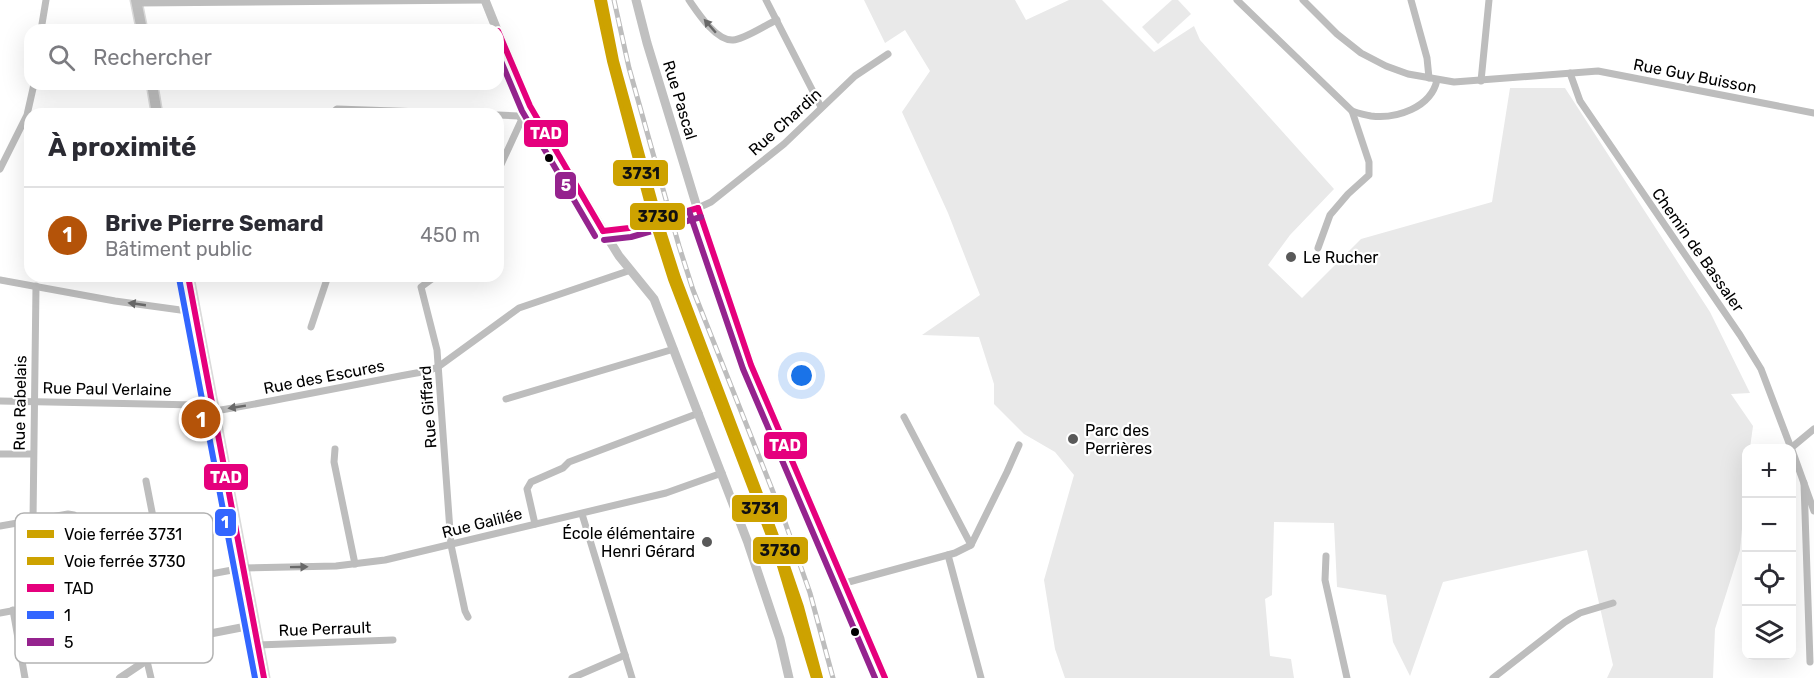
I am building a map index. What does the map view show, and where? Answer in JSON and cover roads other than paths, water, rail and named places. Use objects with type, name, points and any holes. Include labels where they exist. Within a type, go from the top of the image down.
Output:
[{"type":"main road","points":[[485,0],[495,24]]},
{"type":"main road","name":"Rue Pascal","points":[[636,0],[656,73],[733,316],[751,365],[885,678]]},
{"type":"main road","points":[[136,2],[141,24]]},
{"type":"main road","points":[[504,45],[530,106],[603,231],[654,299],[722,473],[780,639],[789,678]]},
{"type":"main road","points":[[153,90],[157,108]]},
{"type":"main road","points":[[189,282],[264,678]]},
{"type":"street","points":[[42,24],[46,0]]},
{"type":"street","points":[[136,2],[485,0]]},
{"type":"street","points":[[689,0],[717,35],[727,39],[735,40],[777,20]]},
{"type":"street","points":[[766,0],[822,107]]},
{"type":"street","points":[[1237,0],[1352,111],[1369,162],[1369,175],[1348,194],[1330,216],[1318,248]]},
{"type":"street","name":"Rue Guy Buisson","points":[[1303,0],[1337,34],[1361,53],[1408,74],[1454,82],[1598,71],[1814,113]]},
{"type":"street","points":[[1411,0],[1427,58],[1429,78]]},
{"type":"street","points":[[1482,81],[1489,0]]},
{"type":"street","name":"Rue Chardin","points":[[698,208],[711,202],[784,144],[855,76],[888,54]]},
{"type":"street","name":"Chemin de Bassaler","points":[[1570,73],[1580,101],[1761,369],[1789,444]]},
{"type":"street","points":[[1352,111],[1373,116],[1400,114],[1418,108],[1430,97],[1437,80]]},
{"type":"street","points":[[29,108],[33,90]]},
{"type":"street","points":[[504,158],[530,106]]},
{"type":"street","points":[[504,115],[518,116],[522,119]]},
{"type":"street","points":[[0,169],[24,121]]},
{"type":"street","points":[[603,231],[626,229],[698,208]]},
{"type":"street","points":[[438,367],[519,308],[631,270]]},
{"type":"street","points":[[0,280],[115,301],[195,312]]},
{"type":"street","points":[[311,327],[326,282]]},
{"type":"street","name":"Rue Giffard","points":[[428,282],[421,287],[437,350],[451,545],[468,617]]},
{"type":"street","name":"Rue Rabelais","points":[[33,513],[36,286]]},
{"type":"street","points":[[506,399],[674,348]]},
{"type":"street","name":"Rue des Escures","points":[[214,407],[289,399],[438,367]]},
{"type":"street","name":"Rue Paul Verlaine","points":[[0,401],[214,407]]},
{"type":"street","points":[[535,524],[526,489],[531,482],[590,453],[699,413]]},
{"type":"street","points":[[904,417],[971,545]]},
{"type":"street","points":[[1796,445],[1814,429]]},
{"type":"street","points":[[845,583],[948,555],[971,545],[1018,445]]},
{"type":"street","points":[[335,449],[334,462],[355,564]]},
{"type":"street","points":[[0,454],[33,454]]},
{"type":"street","name":"Chemin de Bassaler","points":[[1796,462],[1814,511]]},
{"type":"street","name":"Rue Galilée","points":[[213,573],[243,568],[355,564],[385,560],[666,493],[722,473]]},
{"type":"street","points":[[146,481],[153,513]]},
{"type":"street","points":[[1804,483],[1810,662]]},
{"type":"street","points":[[582,514],[632,678]]},
{"type":"street","points":[[0,526],[15,523]]},
{"type":"street","points":[[948,555],[981,678]]},
{"type":"street","points":[[1326,556],[1325,580],[1347,678]]},
{"type":"street","points":[[1493,678],[1565,622],[1580,613],[1613,603]]},
{"type":"street","points":[[13,610],[15,621]]},
{"type":"street","name":"Rue Galilée","points":[[0,613],[13,610]]},
{"type":"street","points":[[213,633],[254,625]]},
{"type":"street","name":"Rue Perrault","points":[[258,645],[393,640]]},
{"type":"street","points":[[572,678],[625,655]]},
{"type":"street","points":[[22,663],[25,678]]},
{"type":"street","points":[[120,678],[144,663]]},
{"type":"street","points":[[147,663],[151,678]]},
{"type":"railway","points":[[614,0],[629,68],[693,290],[785,522],[810,593],[833,678]]},
{"type":"rail line","name":"3731","points":[[598,0],[611,61],[652,216],[672,279],[779,559],[815,678]]},
{"type":"rail line","name":"3730","points":[[603,0],[615,61],[660,225],[677,278],[784,560],[800,607],[819,678]]},
{"type":"place","name":"Le Rucher","points":[[1291,257]]},
{"type":"place","name":"Brive Pierre Semard","points":[[201,419]]},
{"type":"place","name":"Parc des Perrières","points":[[1073,439]]},
{"type":"place","name":"École élémentaire Henri Gérard","points":[[707,542]]}]
